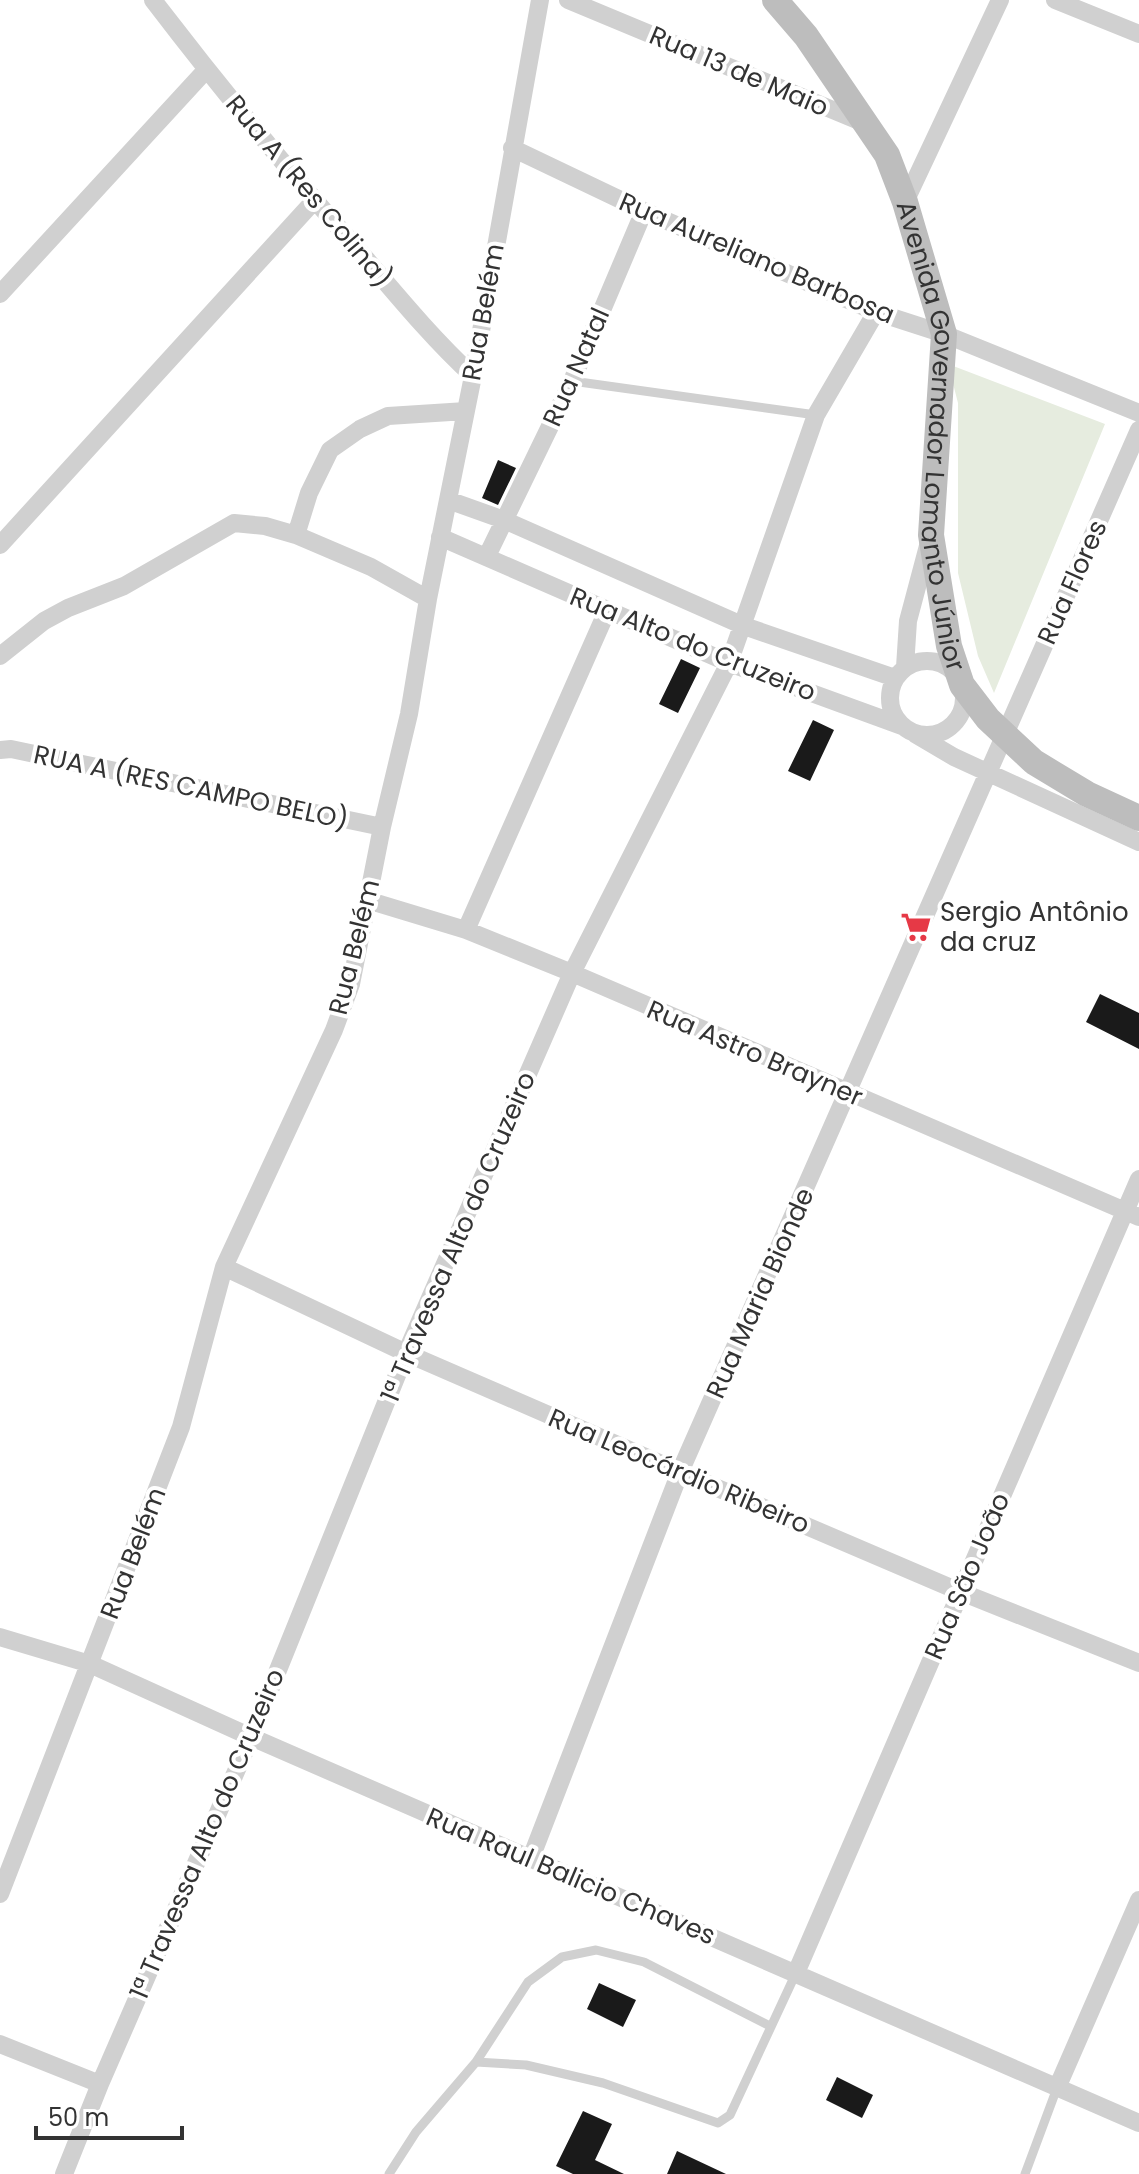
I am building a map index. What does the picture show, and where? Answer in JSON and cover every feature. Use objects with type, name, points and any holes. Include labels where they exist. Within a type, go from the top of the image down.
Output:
[{"type":"main road","name":"Avenida Governador Lomanto Júnior","points":[[775,0],[806,36],[887,155],[905,202],[944,334],[931,535],[949,646],[962,685],[988,719],[1034,762],[1087,794],[1139,818]]},
{"type":"street","name":"Rua A (Res Colina)","points":[[153,0],[314,201],[473,376]]},
{"type":"street","name":"Rua Belém","points":[[0,1894],[181,1427],[224,1267],[334,1030],[351,984],[382,827],[409,714],[540,0]]},
{"type":"street","name":"Rua 13 de Maio","points":[[568,0],[866,124]]},
{"type":"street","points":[[905,202],[1000,0]]},
{"type":"street","points":[[1055,0],[1139,34]]},
{"type":"street","points":[[0,294],[206,70]]},
{"type":"street","name":"Rua Aureliano Barbosa","points":[[512,148],[644,211],[876,312],[944,334],[1139,413]]},
{"type":"street","points":[[0,545],[314,201]]},
{"type":"street","name":"Rua Natal","points":[[504,520],[572,381],[644,211]]},
{"type":"street","name":"1ª Travessa Alto do Cruzeiro","points":[[64,2174],[251,1737],[406,1353],[572,973],[729,663],[816,415],[876,312]]},
{"type":"street","points":[[296,535],[309,493],[330,450],[360,429],[388,416],[466,411]]},
{"type":"street","name":"Rua Flores","points":[[1006,735],[1139,430]]},
{"type":"street","name":"Rua Alto do Cruzeiro","points":[[448,500],[504,520],[744,626],[900,673]]},
{"type":"street","points":[[487,556],[504,520]]},
{"type":"street","points":[[0,656],[44,621],[124,586],[234,523],[265,526],[296,535],[371,567],[428,599]]},
{"type":"street","points":[[900,673],[927,661],[938,663],[957,675],[964,699],[962,713],[954,724],[929,736],[908,730],[891,709],[889,698],[900,673],[908,621],[931,535]]},
{"type":"street","name":"Rua Alto do Cruzeiro","points":[[440,537],[729,663],[908,730],[954,757],[1139,842]]},
{"type":"street","points":[[466,930],[607,611]]},
{"type":"street","name":"Rua Maria Bionde","points":[[531,1858],[680,1472],[1006,735]]},
{"type":"street","name":"RUA A (RES CAMPO BELO)","points":[[0,750],[11,749],[382,827]]},
{"type":"street","name":"Rua Astro Brayner","points":[[367,900],[466,930],[572,973],[1132,1214]]},
{"type":"street","name":"Rua São João","points":[[796,1973],[961,1592],[1132,1214],[1139,1179]]},
{"type":"street","name":"Rua Leocárdio Ribeiro","points":[[224,1267],[406,1353],[680,1472],[961,1592],[1139,1663]]},
{"type":"street","name":"Rua Raul Balicio Chaves","points":[[0,1637],[90,1664],[1139,2123]]},
{"type":"street","points":[[1057,2088],[1139,1900]]},
{"type":"street","points":[[0,2044],[100,2084]]},
{"type":"lane","points":[[572,381],[816,415]]},
{"type":"lane","points":[[389,2174],[416,2132],[476,2062],[528,1982],[562,1957],[596,1950],[644,1962],[770,2026]]},
{"type":"lane","points":[[476,2062],[526,2065],[603,2083],[718,2123],[730,2115],[796,1973]]},
{"type":"lane","points":[[1025,2174],[1057,2088]]},
{"type":"shaded area","points":[[948,364],[1105,424],[994,693],[978,656],[958,573],[958,403]]},
{"type":"building","points":[[498,460],[516,468],[498,505],[482,498]]},
{"type":"building","points":[[681,659],[700,668],[678,713],[659,704]]},
{"type":"building","points":[[813,720],[834,730],[810,781],[788,771]]},
{"type":"building","points":[[1100,994],[1139,1013],[1139,1049],[1086,1022]]},
{"type":"building","points":[[599,1983],[636,2000],[623,2027],[587,2009]]},
{"type":"building","points":[[837,2077],[873,2095],[862,2118],[826,2100]]},
{"type":"building","points":[[583,2111],[612,2124],[595,2160],[624,2174],[573,2174],[556,2166]]},
{"type":"building","points":[[677,2151],[726,2174],[667,2174]]},
{"type":"place","name":"Sergio Antônio da cruz","points":[[916,927]]}]
